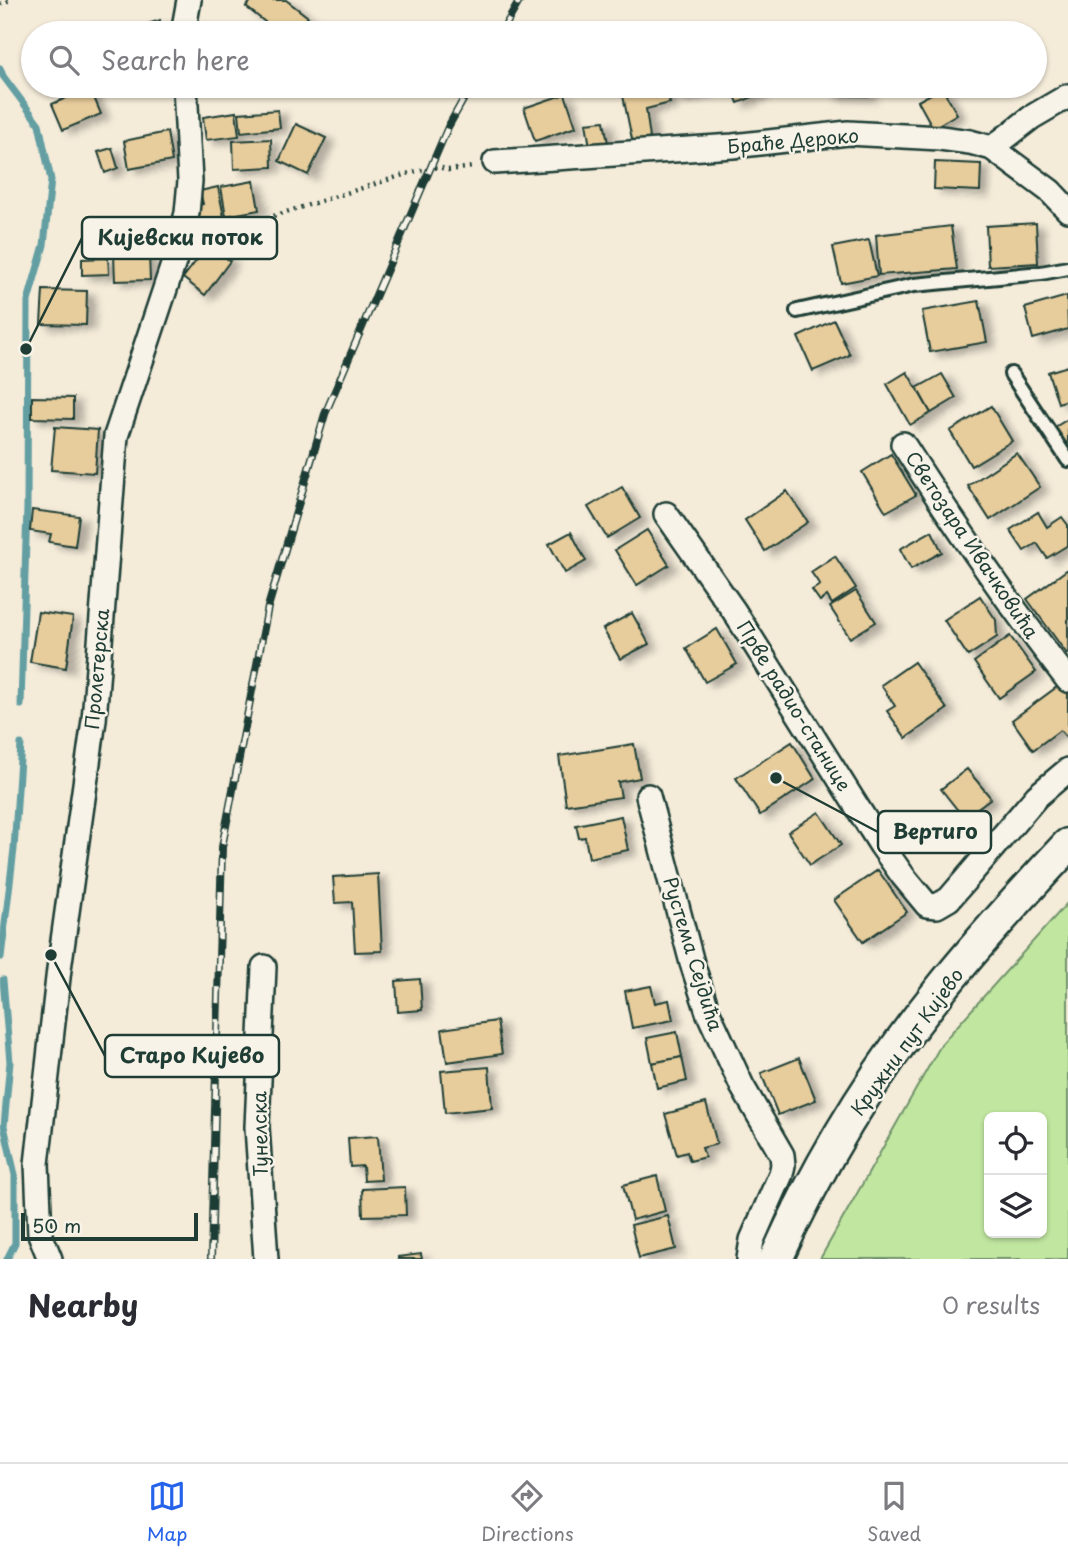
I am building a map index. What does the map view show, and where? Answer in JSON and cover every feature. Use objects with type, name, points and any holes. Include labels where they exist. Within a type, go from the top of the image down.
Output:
[{"type":"main road","name":"Кружни пут Кијево","points":[[776,1259],[825,1162],[878,1075],[937,994],[1068,845]]},
{"type":"street","points":[[185,21],[189,0]]},
{"type":"street","points":[[992,148],[1032,117],[1068,96]]},
{"type":"street","name":"Пролетерска","points":[[50,1259],[40,1234],[37,1164],[57,985],[94,720],[116,436],[175,259],[187,213],[190,181],[187,98]]},
{"type":"street","name":"Браће Дероко","points":[[495,162],[733,146],[848,133],[940,138],[992,148],[1040,183],[1068,210]]},
{"type":"street","name":"Светозара Ивачковића","points":[[903,444],[966,541],[1068,680]]},
{"type":"street","name":"Прве радио-станице","points":[[666,514],[734,611],[881,845],[927,905],[940,905],[949,900],[1037,796],[1068,770]]},
{"type":"street","name":"Рустема Сејдића","points":[[648,796],[692,963],[708,1012],[742,1086],[782,1155],[781,1174],[752,1240],[749,1259]]},
{"type":"street","name":"Тунелска","points":[[264,967],[257,1127],[266,1259]]},
{"type":"lane","points":[[797,311],[914,285],[1068,268]]},
{"type":"lane","points":[[1010,374],[1068,460]]},
{"type":"path","points":[[0,4],[10,0]]},
{"type":"path","points":[[267,218],[413,172],[439,167],[465,170],[495,162]]},
{"type":"green space","points":[[1068,902],[1068,1259],[820,1259],[942,1043]]},
{"type":"building","points":[[252,0],[286,0],[308,17],[305,21],[264,21],[246,7]]},
{"type":"building","points":[[66,98],[94,98],[101,114],[63,130],[52,104]]},
{"type":"building","points":[[553,98],[566,98],[576,127],[535,141],[524,108]]},
{"type":"building","points":[[623,98],[668,98],[670,103],[646,109],[650,138],[633,144]]},
{"type":"building","points":[[736,98],[750,98],[738,103]]},
{"type":"building","points":[[924,98],[948,98],[957,114],[933,128],[918,101]]},
{"type":"building","points":[[278,110],[280,128],[241,132],[239,113]]},
{"type":"building","points":[[236,112],[239,136],[206,140],[203,117]]},
{"type":"building","points":[[604,121],[608,143],[590,147],[586,123]]},
{"type":"building","points":[[296,124],[326,138],[308,175],[279,161]]},
{"type":"building","points":[[167,132],[172,161],[129,169],[124,141]]},
{"type":"building","points":[[271,139],[272,167],[234,169],[233,141]]},
{"type":"building","points":[[112,148],[118,168],[105,173],[98,152]]},
{"type":"building","points":[[935,162],[981,164],[980,191],[934,189]]},
{"type":"building","points":[[254,181],[259,210],[226,216],[221,187]]},
{"type":"building","points":[[218,187],[224,217],[199,223],[195,206],[203,204],[200,191]]},
{"type":"building","points":[[1036,223],[1038,263],[988,266],[986,226]]},
{"type":"building","points":[[951,226],[957,269],[879,275],[876,235]]},
{"type":"building","points":[[869,240],[877,276],[841,283],[833,247]]},
{"type":"building","points":[[209,244],[230,261],[205,295],[183,278]]},
{"type":"building","points":[[114,255],[149,255],[150,280],[115,281]]},
{"type":"building","points":[[108,258],[109,274],[82,275],[82,259]]},
{"type":"building","points":[[43,290],[87,291],[86,325],[41,324]]},
{"type":"building","points":[[1067,296],[1068,329],[1033,339],[1025,308]]},
{"type":"building","points":[[979,301],[987,342],[930,352],[922,311]]},
{"type":"building","points":[[834,320],[850,355],[813,371],[798,337]]},
{"type":"building","points":[[1068,366],[1068,400],[1058,403],[1048,372]]},
{"type":"building","points":[[907,372],[931,413],[910,425],[887,384]]},
{"type":"building","points":[[942,374],[956,398],[931,413],[917,388]]},
{"type":"building","points":[[32,397],[73,398],[73,419],[32,418]]},
{"type":"building","points":[[991,406],[1012,441],[971,466],[950,431]]},
{"type":"building","points":[[1068,419],[1068,447],[1055,427]]},
{"type":"building","points":[[55,427],[98,430],[95,473],[51,470]]},
{"type":"building","points":[[1017,453],[1040,487],[990,520],[968,486]]},
{"type":"building","points":[[891,454],[916,495],[886,512],[862,472]]},
{"type":"building","points":[[622,487],[640,518],[607,538],[588,507]]},
{"type":"building","points":[[787,491],[808,522],[765,551],[745,520]]},
{"type":"building","points":[[32,510],[79,516],[75,546],[49,542],[51,534],[30,531]]},
{"type":"building","points":[[1038,512],[1047,527],[1062,517],[1068,525],[1068,545],[1047,558],[1037,543],[1024,551],[1010,530]]},
{"type":"building","points":[[647,530],[669,565],[637,585],[615,550]]},
{"type":"building","points":[[932,531],[942,552],[911,569],[900,549]]},
{"type":"building","points":[[571,532],[586,561],[565,573],[549,544]]},
{"type":"building","points":[[835,556],[856,588],[832,604],[827,596],[820,601],[812,590],[820,585],[811,572]]},
{"type":"building","points":[[1068,569],[1068,653],[1067,654],[1027,599]]},
{"type":"building","points":[[856,591],[876,622],[850,638],[830,607]]},
{"type":"building","points":[[980,596],[996,620],[997,637],[968,656],[944,620]]},
{"type":"building","points":[[38,612],[73,617],[66,668],[30,662]]},
{"type":"building","points":[[632,613],[649,644],[620,659],[603,629]]},
{"type":"building","points":[[717,629],[737,664],[705,682],[686,648]]},
{"type":"building","points":[[1010,636],[1036,672],[999,698],[974,662]]},
{"type":"building","points":[[914,662],[947,709],[906,738],[887,711],[895,706],[881,685]]},
{"type":"building","points":[[1061,684],[1068,693],[1068,739],[1060,730],[1033,750],[1012,720]]},
{"type":"building","points":[[792,742],[815,779],[760,815],[736,778]]},
{"type":"building","points":[[634,744],[640,778],[618,782],[621,797],[566,805],[559,756]]},
{"type":"building","points":[[967,769],[991,798],[964,818],[941,789]]},
{"type":"building","points":[[819,812],[841,845],[810,865],[788,832]]},
{"type":"building","points":[[621,816],[628,850],[589,858],[585,837],[579,838],[576,825]]},
{"type":"building","points":[[878,870],[907,912],[863,942],[834,900]]},
{"type":"building","points":[[378,874],[382,951],[355,952],[352,902],[335,903],[333,877]]},
{"type":"building","points":[[420,979],[422,1010],[398,1012],[396,981]]},
{"type":"building","points":[[651,986],[655,1003],[669,1000],[673,1020],[632,1028],[625,991]]},
{"type":"building","points":[[497,1021],[502,1054],[447,1062],[442,1029]]},
{"type":"building","points":[[677,1032],[682,1057],[652,1063],[647,1038]]},
{"type":"building","points":[[682,1057],[687,1081],[657,1088],[652,1063]]},
{"type":"building","points":[[799,1058],[816,1100],[778,1115],[761,1073]]},
{"type":"building","points":[[489,1067],[492,1108],[445,1113],[441,1071]]},
{"type":"building","points":[[706,1103],[717,1144],[702,1148],[705,1157],[690,1161],[687,1152],[677,1155],[665,1114]]},
{"type":"building","points":[[378,1136],[381,1180],[364,1181],[363,1166],[350,1167],[348,1138]]},
{"type":"building","points":[[657,1176],[665,1211],[632,1220],[623,1185]]},
{"type":"building","points":[[405,1187],[406,1215],[363,1216],[362,1189]]},
{"type":"building","points":[[668,1216],[676,1249],[639,1258],[631,1225]]},
{"type":"building","points":[[421,1254],[422,1259],[398,1259],[398,1257]]},
{"type":"waterway","points":[[0,68],[3,76],[39,124],[51,180],[44,245],[28,301],[27,507],[21,705]]},
{"type":"waterway","points":[[1,957],[14,849],[21,744]]},
{"type":"waterway","points":[[3,980],[10,1062],[4,1126],[15,1175],[15,1243],[7,1259]]},
{"type":"railway","points":[[508,21],[520,0]]},
{"type":"railway","points":[[211,1259],[222,847],[268,607],[325,414],[448,127],[464,98]]},
{"type":"place","name":"Кијевски поток","points":[[26,349]]},
{"type":"place","name":"Вертиго","points":[[776,778]]},
{"type":"place","name":"Старо Кијево","points":[[51,955]]}]
